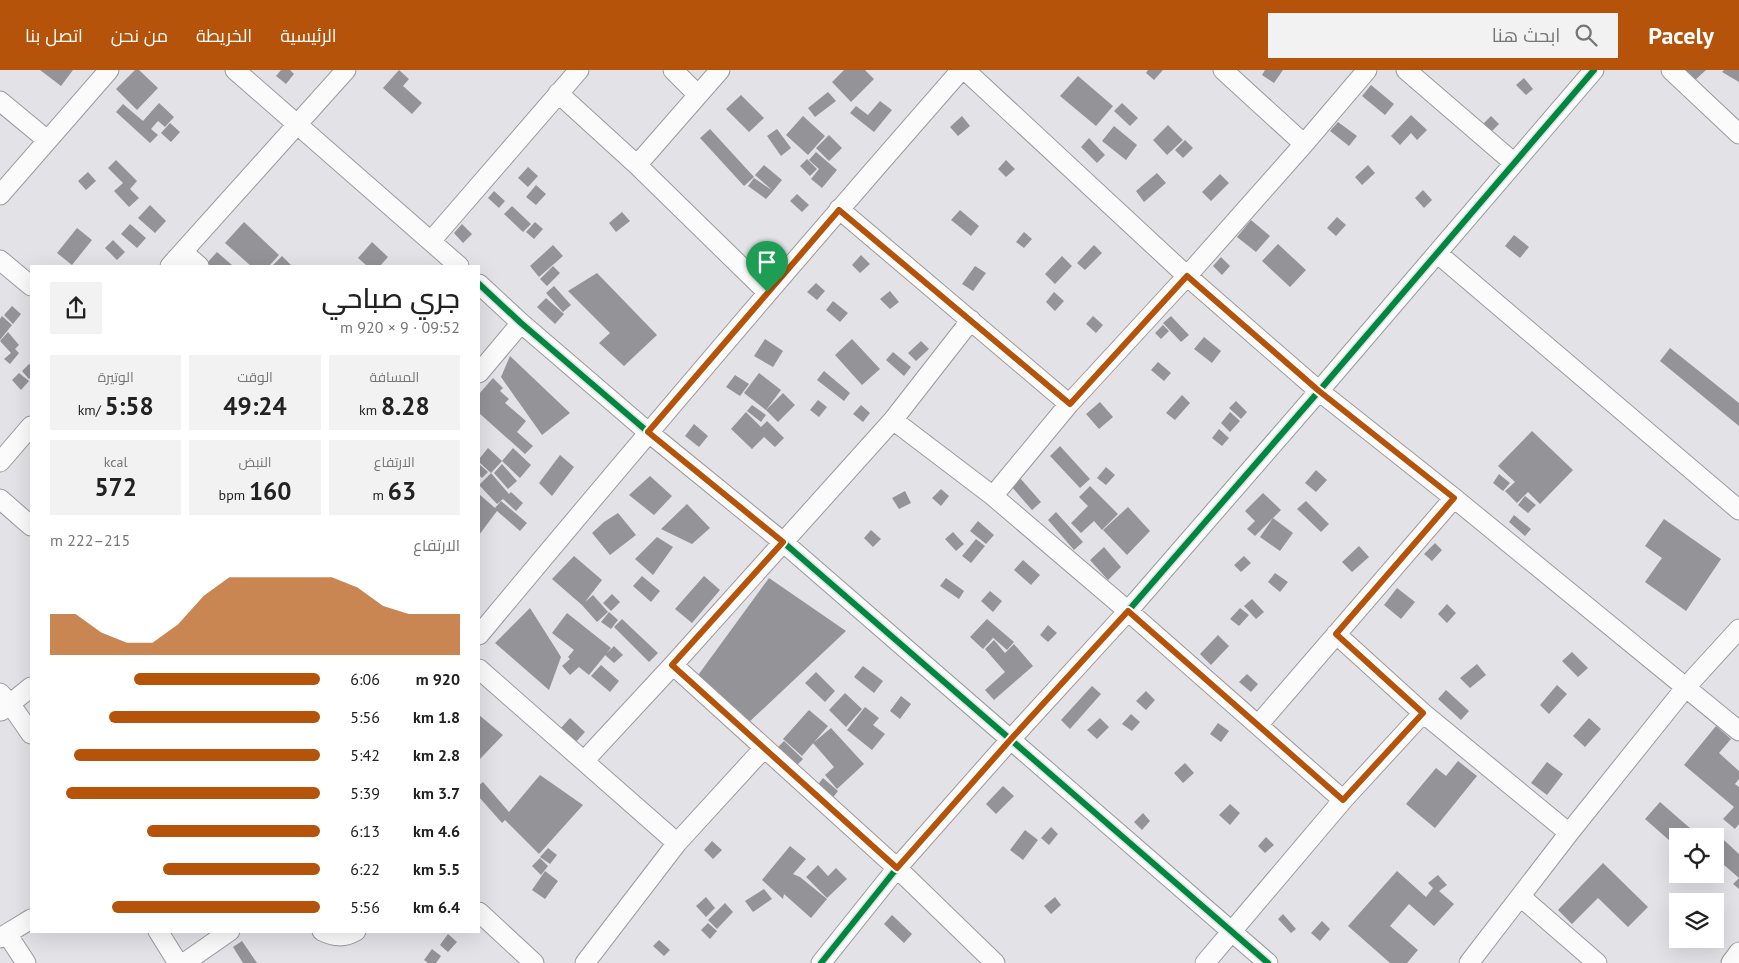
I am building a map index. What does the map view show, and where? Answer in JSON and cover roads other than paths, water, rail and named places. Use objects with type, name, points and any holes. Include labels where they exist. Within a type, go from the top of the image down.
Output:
[{"type":"street","points":[[0,195],[109,70]]},
{"type":"street","points":[[236,70],[458,265]]},
{"type":"street","points":[[171,265],[346,70]]},
{"type":"street","points":[[431,240],[579,70]]},
{"type":"street","points":[[673,70],[698,95]]},
{"type":"street","points":[[637,165],[720,70]]},
{"type":"street","points":[[480,634],[767,292],[961,70]]},
{"type":"street","points":[[965,70],[1187,276],[1319,391],[1454,498],[1739,731]]},
{"type":"street","points":[[1223,70],[1304,144]]},
{"type":"street","points":[[993,496],[1070,404],[1187,276],[1367,70]]},
{"type":"street","points":[[1406,70],[1514,163]]},
{"type":"street","points":[[821,963],[897,868],[1128,611],[1594,70]]},
{"type":"street","points":[[1671,70],[1739,134]]},
{"type":"street","points":[[558,93],[637,165],[767,292]]},
{"type":"street","points":[[0,101],[47,140]]},
{"type":"street","points":[[839,210],[1070,404]]},
{"type":"street","points":[[183,252],[199,265]]},
{"type":"street","points":[[1437,253],[1739,510]]},
{"type":"street","points":[[0,260],[30,285]]},
{"type":"street","points":[[480,285],[521,323],[648,432],[783,542],[1268,963]]},
{"type":"street","points":[[584,761],[893,420],[971,320]]},
{"type":"street","points":[[480,372],[521,323]]},
{"type":"street","points":[[893,420],[993,496],[1128,611],[1343,800]]},
{"type":"street","points":[[0,462],[30,427]]},
{"type":"street","points":[[1258,725],[1454,498]]},
{"type":"street","points":[[0,500],[30,525]]},
{"type":"street","points":[[1468,963],[1686,687],[1739,629]]},
{"type":"street","points":[[1336,634],[1423,713],[1569,833]]},
{"type":"street","points":[[672,665],[897,868],[995,963]]},
{"type":"street","points":[[480,670],[677,843]]},
{"type":"street","points":[[30,688],[4,703],[30,733]]},
{"type":"street","points":[[1205,963],[1343,800],[1423,713]]},
{"type":"street","points":[[585,963],[677,843],[764,748]]},
{"type":"street","points":[[1521,897],[1596,963]]},
{"type":"street","points":[[480,913],[534,963]]},
{"type":"street","points":[[26,963],[3,936],[30,920]]},
{"type":"street","points":[[159,933],[178,963]]},
{"type":"street","points":[[184,963],[227,933]]},
{"type":"street","points":[[327,933],[336,937],[348,936],[353,933]]},
{"type":"street","points":[[1731,963],[1739,952]]}]
